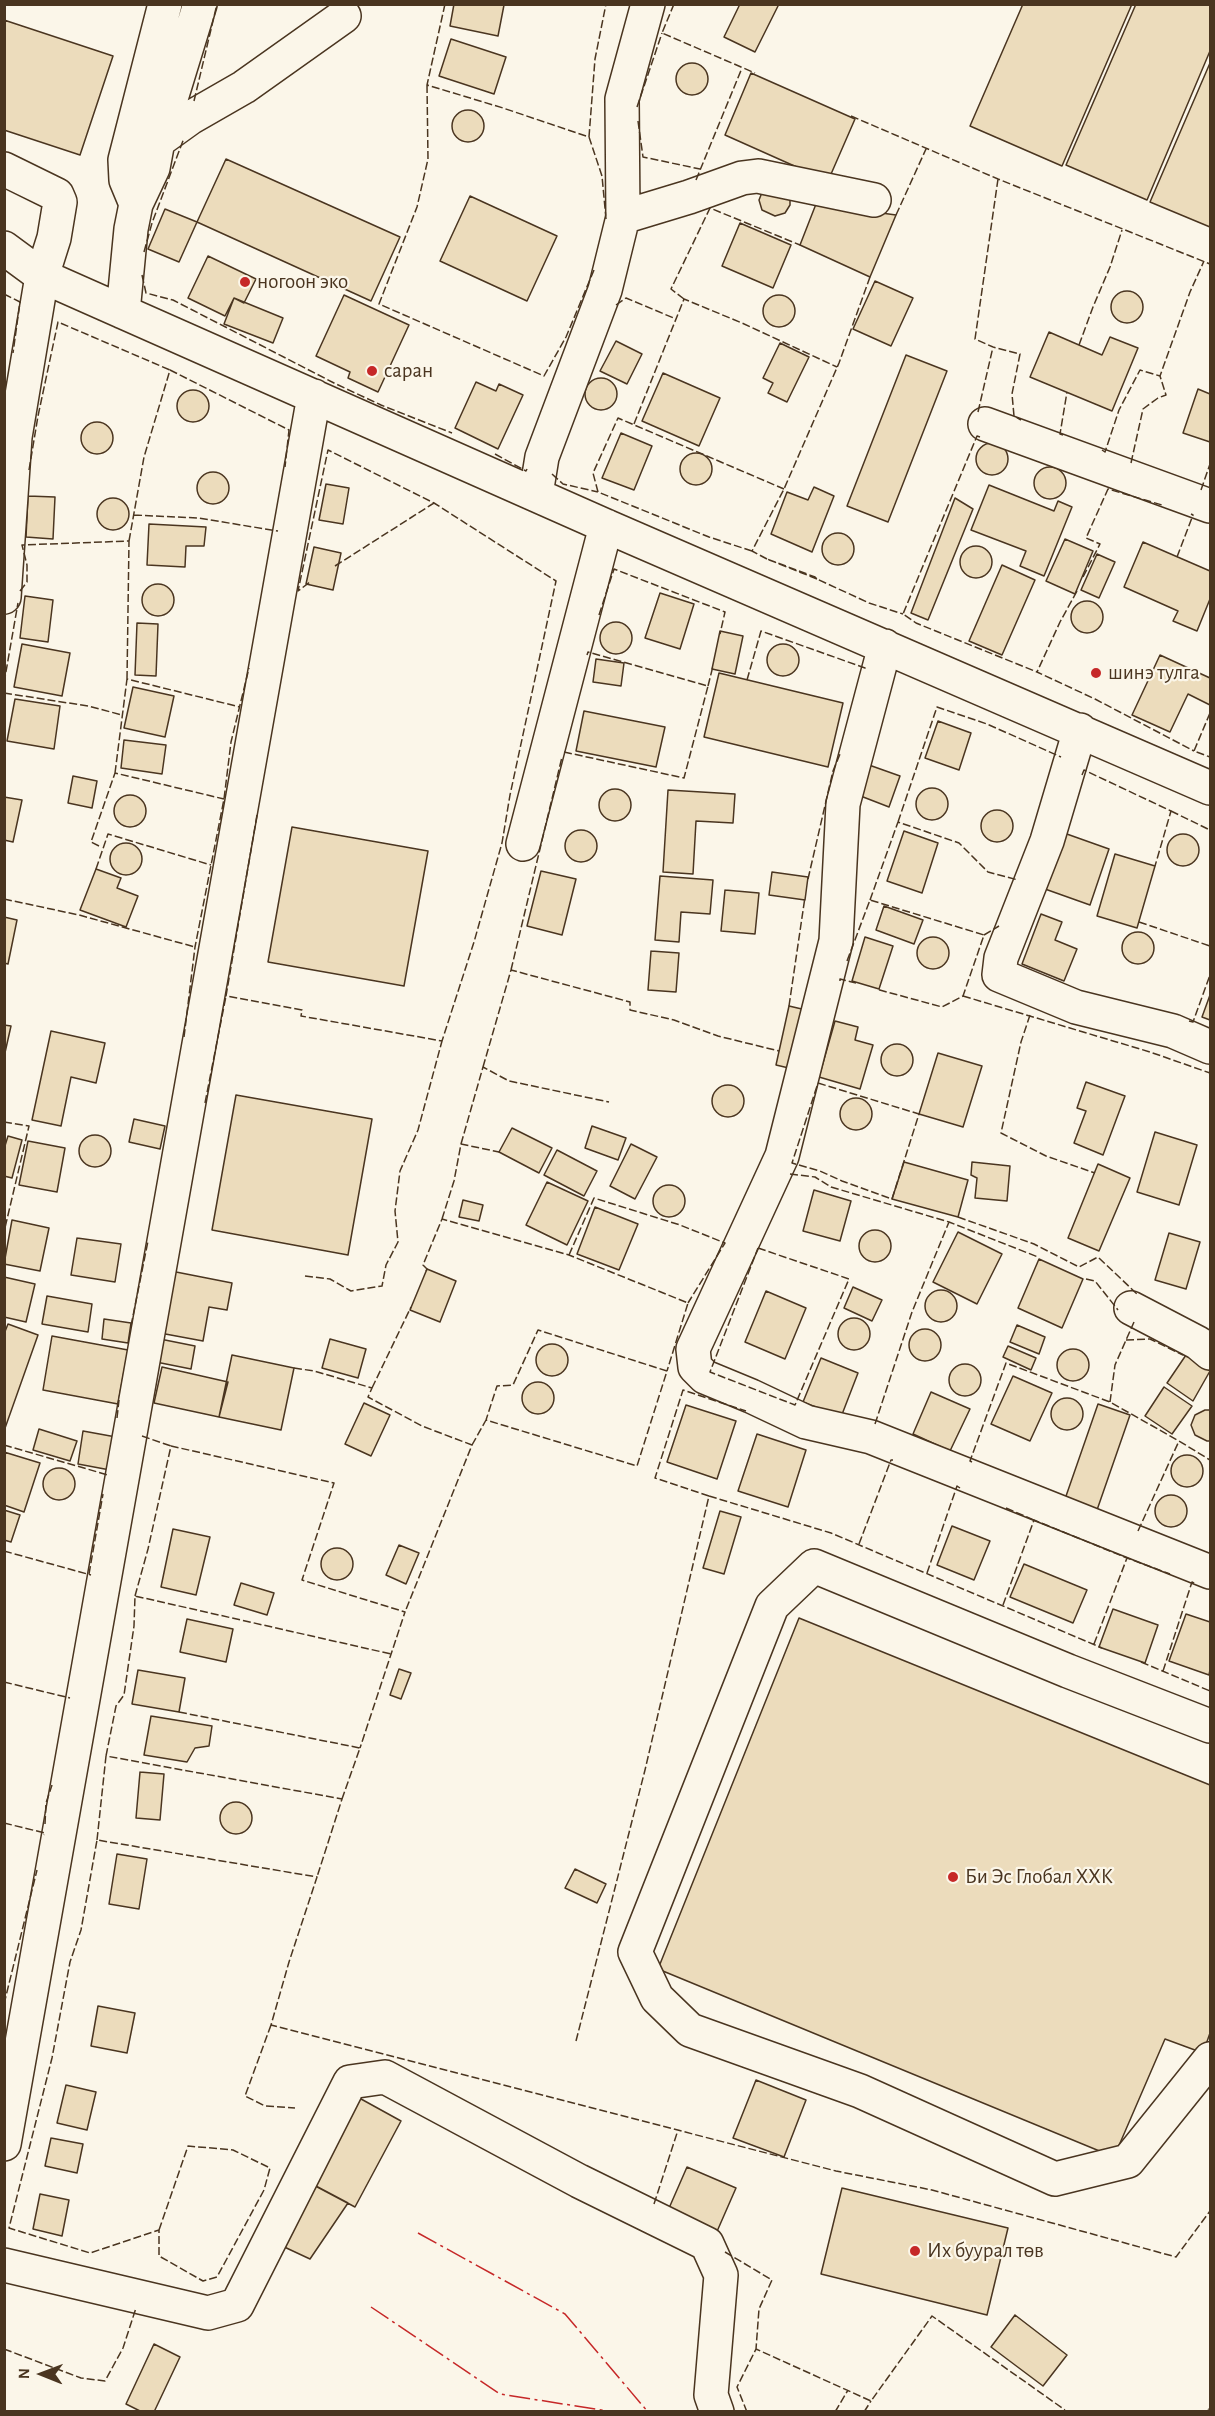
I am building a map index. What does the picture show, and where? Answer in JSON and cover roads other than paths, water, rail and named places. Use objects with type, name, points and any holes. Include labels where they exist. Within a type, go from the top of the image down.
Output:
[{"type":"street","points":[[136,204],[126,180],[125,160],[165,4]]},
{"type":"street","points":[[123,312],[131,229],[136,204],[153,168],[158,141],[200,4]]},
{"type":"street","points":[[536,494],[542,457],[605,290],[623,216],[622,99],[648,4]]},
{"type":"street","points":[[158,141],[190,118],[244,87],[344,16]]},
{"type":"street","points":[[4,169],[57,195],[60,202],[58,219],[42,276],[15,437],[4,597]]},
{"type":"street","points":[[623,216],[689,197],[742,178],[758,176],[874,201]]},
{"type":"street","points":[[4,248],[42,276],[606,526],[1210,788]]},
{"type":"street","points":[[4,2144],[314,396]]},
{"type":"street","points":[[984,424],[1210,506]]},
{"type":"street","points":[[523,844],[606,526]]},
{"type":"street","points":[[885,646],[843,804],[836,941],[782,1156],[693,1349],[695,1367],[705,1377],[806,1422],[871,1437],[1210,1572]]},
{"type":"street","points":[[1080,730],[1047,841],[1001,958],[999,975],[1076,1007],[1173,1031],[1210,1047]]},
{"type":"street","points":[[1131,1308],[1198,1343],[1210,1353]]},
{"type":"street","points":[[1210,1726],[1068,1671],[814,1566],[772,1606],[635,1952],[657,1998],[690,2030],[860,2091],[1055,2179],[1128,2161],[1210,2059]]},
{"type":"street","points":[[4,2265],[208,2313],[237,2305],[350,2082],[385,2078],[579,2181],[707,2244],[721,2275],[711,2395],[717,2412]]},
{"type":"place","name":"ногоон эко","points":[[245,282]]},
{"type":"place","name":"саран","points":[[372,371]]},
{"type":"place","name":"шинэ тулга","points":[[1096,673]]},
{"type":"place","name":"Би Эс Глобал ХХК","points":[[953,1877]]},
{"type":"place","name":"Их буурал төв","points":[[915,2251]]}]
